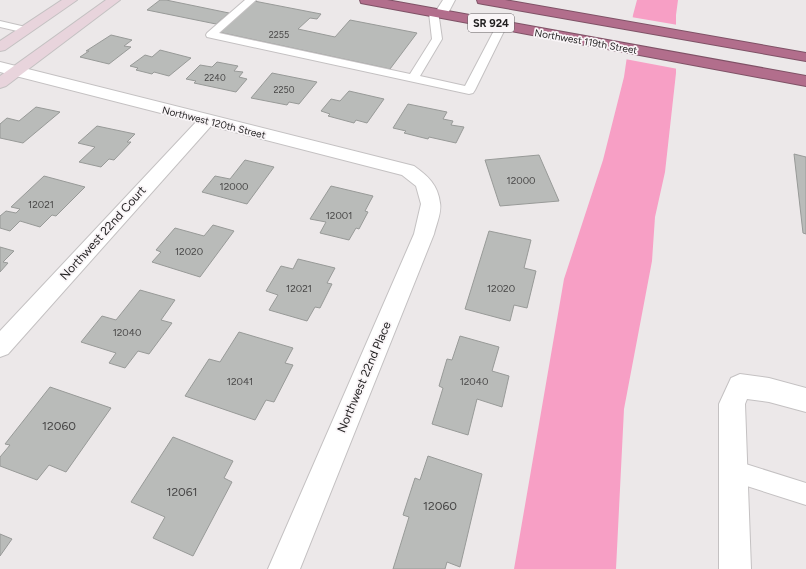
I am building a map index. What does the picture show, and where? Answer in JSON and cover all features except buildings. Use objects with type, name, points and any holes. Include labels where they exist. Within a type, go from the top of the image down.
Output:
[{"type":"highway","name":"Northwest 119th Street","points":[[366,0],[806,81]]},
{"type":"highway","name":"Northwest 119th Street","points":[[483,0],[806,57]]},
{"type":"main road","points":[[0,47],[71,0]]},
{"type":"main road","points":[[0,83],[114,0]]},
{"type":"street","points":[[437,13],[449,0]]},
{"type":"street","name":"Northwest 120th Street","points":[[0,67],[408,170],[424,183]]},
{"type":"street","name":"Northwest 22nd Court","points":[[0,347],[207,120]]},
{"type":"street","name":"Northwest 22nd Place","points":[[284,569],[424,234],[431,204],[424,183]]},
{"type":"street","points":[[735,569],[732,404],[740,386],[769,390],[806,400]]},
{"type":"lane","points":[[251,0],[211,35],[469,90],[502,25]]},
{"type":"lane","points":[[414,78],[437,39],[437,13]]},
{"type":"lane","points":[[0,23],[10,16]]},
{"type":"lane","points":[[0,23],[26,30]]},
{"type":"lane","points":[[733,471],[806,494]]},
{"type":"shaded area","points":[[637,0],[678,0],[676,15],[676,73],[665,172],[655,217],[652,261],[624,409],[616,569],[514,569],[564,279],[603,160],[624,77],[633,15]]},
{"type":"pier","points":[[631,17],[678,25],[678,69],[625,59]]}]
